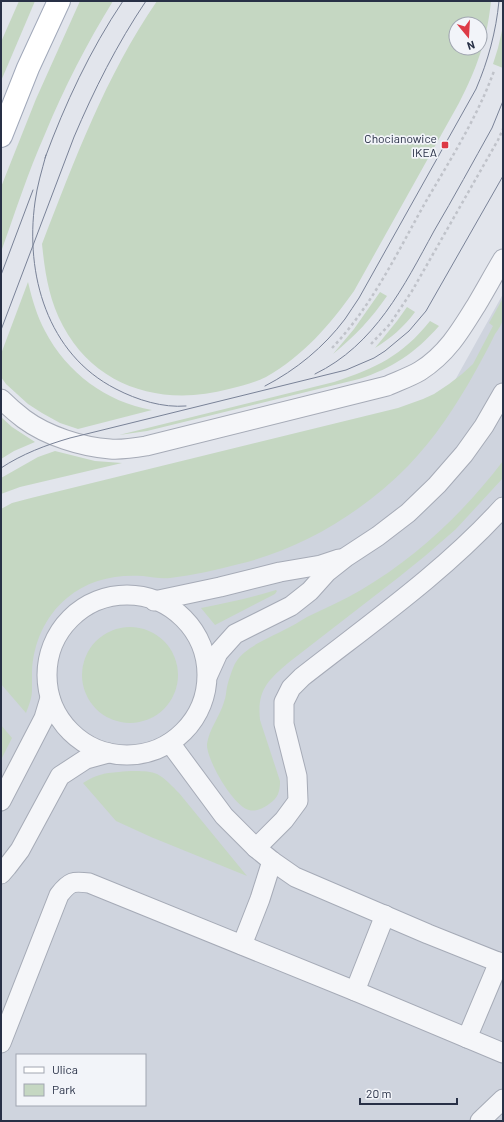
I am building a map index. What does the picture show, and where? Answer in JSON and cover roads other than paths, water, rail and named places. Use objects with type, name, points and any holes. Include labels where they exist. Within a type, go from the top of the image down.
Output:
[{"type":"main road","points":[[1,136],[28,68],[59,1]]},
{"type":"lane","points":[[1,399],[24,419],[42,430],[60,438],[88,446],[110,449],[130,449],[387,386],[420,371],[440,356],[452,343],[462,330],[503,258]]},
{"type":"lane","points":[[207,677],[218,653],[235,634],[291,606],[310,591],[327,572],[408,513],[437,485],[464,454],[484,426],[503,393]]},
{"type":"lane","points":[[256,848],[284,820],[298,800],[297,776],[284,724],[284,702],[291,688],[302,677],[439,570],[503,507]]},
{"type":"lane","points":[[154,601],[220,588],[280,572],[321,566],[346,557]]},
{"type":"lane","points":[[1,874],[20,850],[60,776],[86,759],[108,753],[133,754],[170,743],[191,723],[204,702],[207,677],[206,659],[194,630],[175,610],[154,601],[134,596],[114,595],[91,603],[69,620],[53,643],[47,670],[50,698],[62,722],[83,742],[108,753]]},
{"type":"lane","points":[[1,801],[44,718],[50,698]]},
{"type":"lane","points":[[170,743],[224,816],[256,848],[296,877],[428,934],[501,963],[467,1038]]},
{"type":"lane","points":[[242,945],[260,899],[272,861]]},
{"type":"lane","points":[[3,1032],[59,894],[66,885],[76,882],[89,883],[503,1053]]},
{"type":"lane","points":[[354,991],[385,915]]},
{"type":"lane","points":[[480,1121],[503,1099]]},
{"type":"tram line","points":[[45,158],[79,78],[89,58],[123,1]]},
{"type":"tram line","points":[[1,330],[74,137],[98,85],[135,17],[146,1]]},
{"type":"tram line","points":[[265,386],[288,373],[319,348],[337,329],[359,298],[476,89],[491,46],[499,1]]},
{"type":"tram line","points":[[315,374],[336,362],[355,347],[371,331],[386,312],[399,293],[492,128],[503,101]]},
{"type":"tram line","points":[[46,155],[35,202],[33,229],[34,257],[38,284],[46,309],[57,333],[73,355],[92,374],[116,389],[133,397],[150,402],[168,406],[186,406]]},
{"type":"tram line","points":[[1,468],[34,450],[70,438],[346,370],[374,358],[409,331],[426,311],[503,176]]},
{"type":"tram line","points":[[1,275],[33,190]]},
{"type":"place","name":"Chocianowice IKEA","points":[[445,145]]}]
